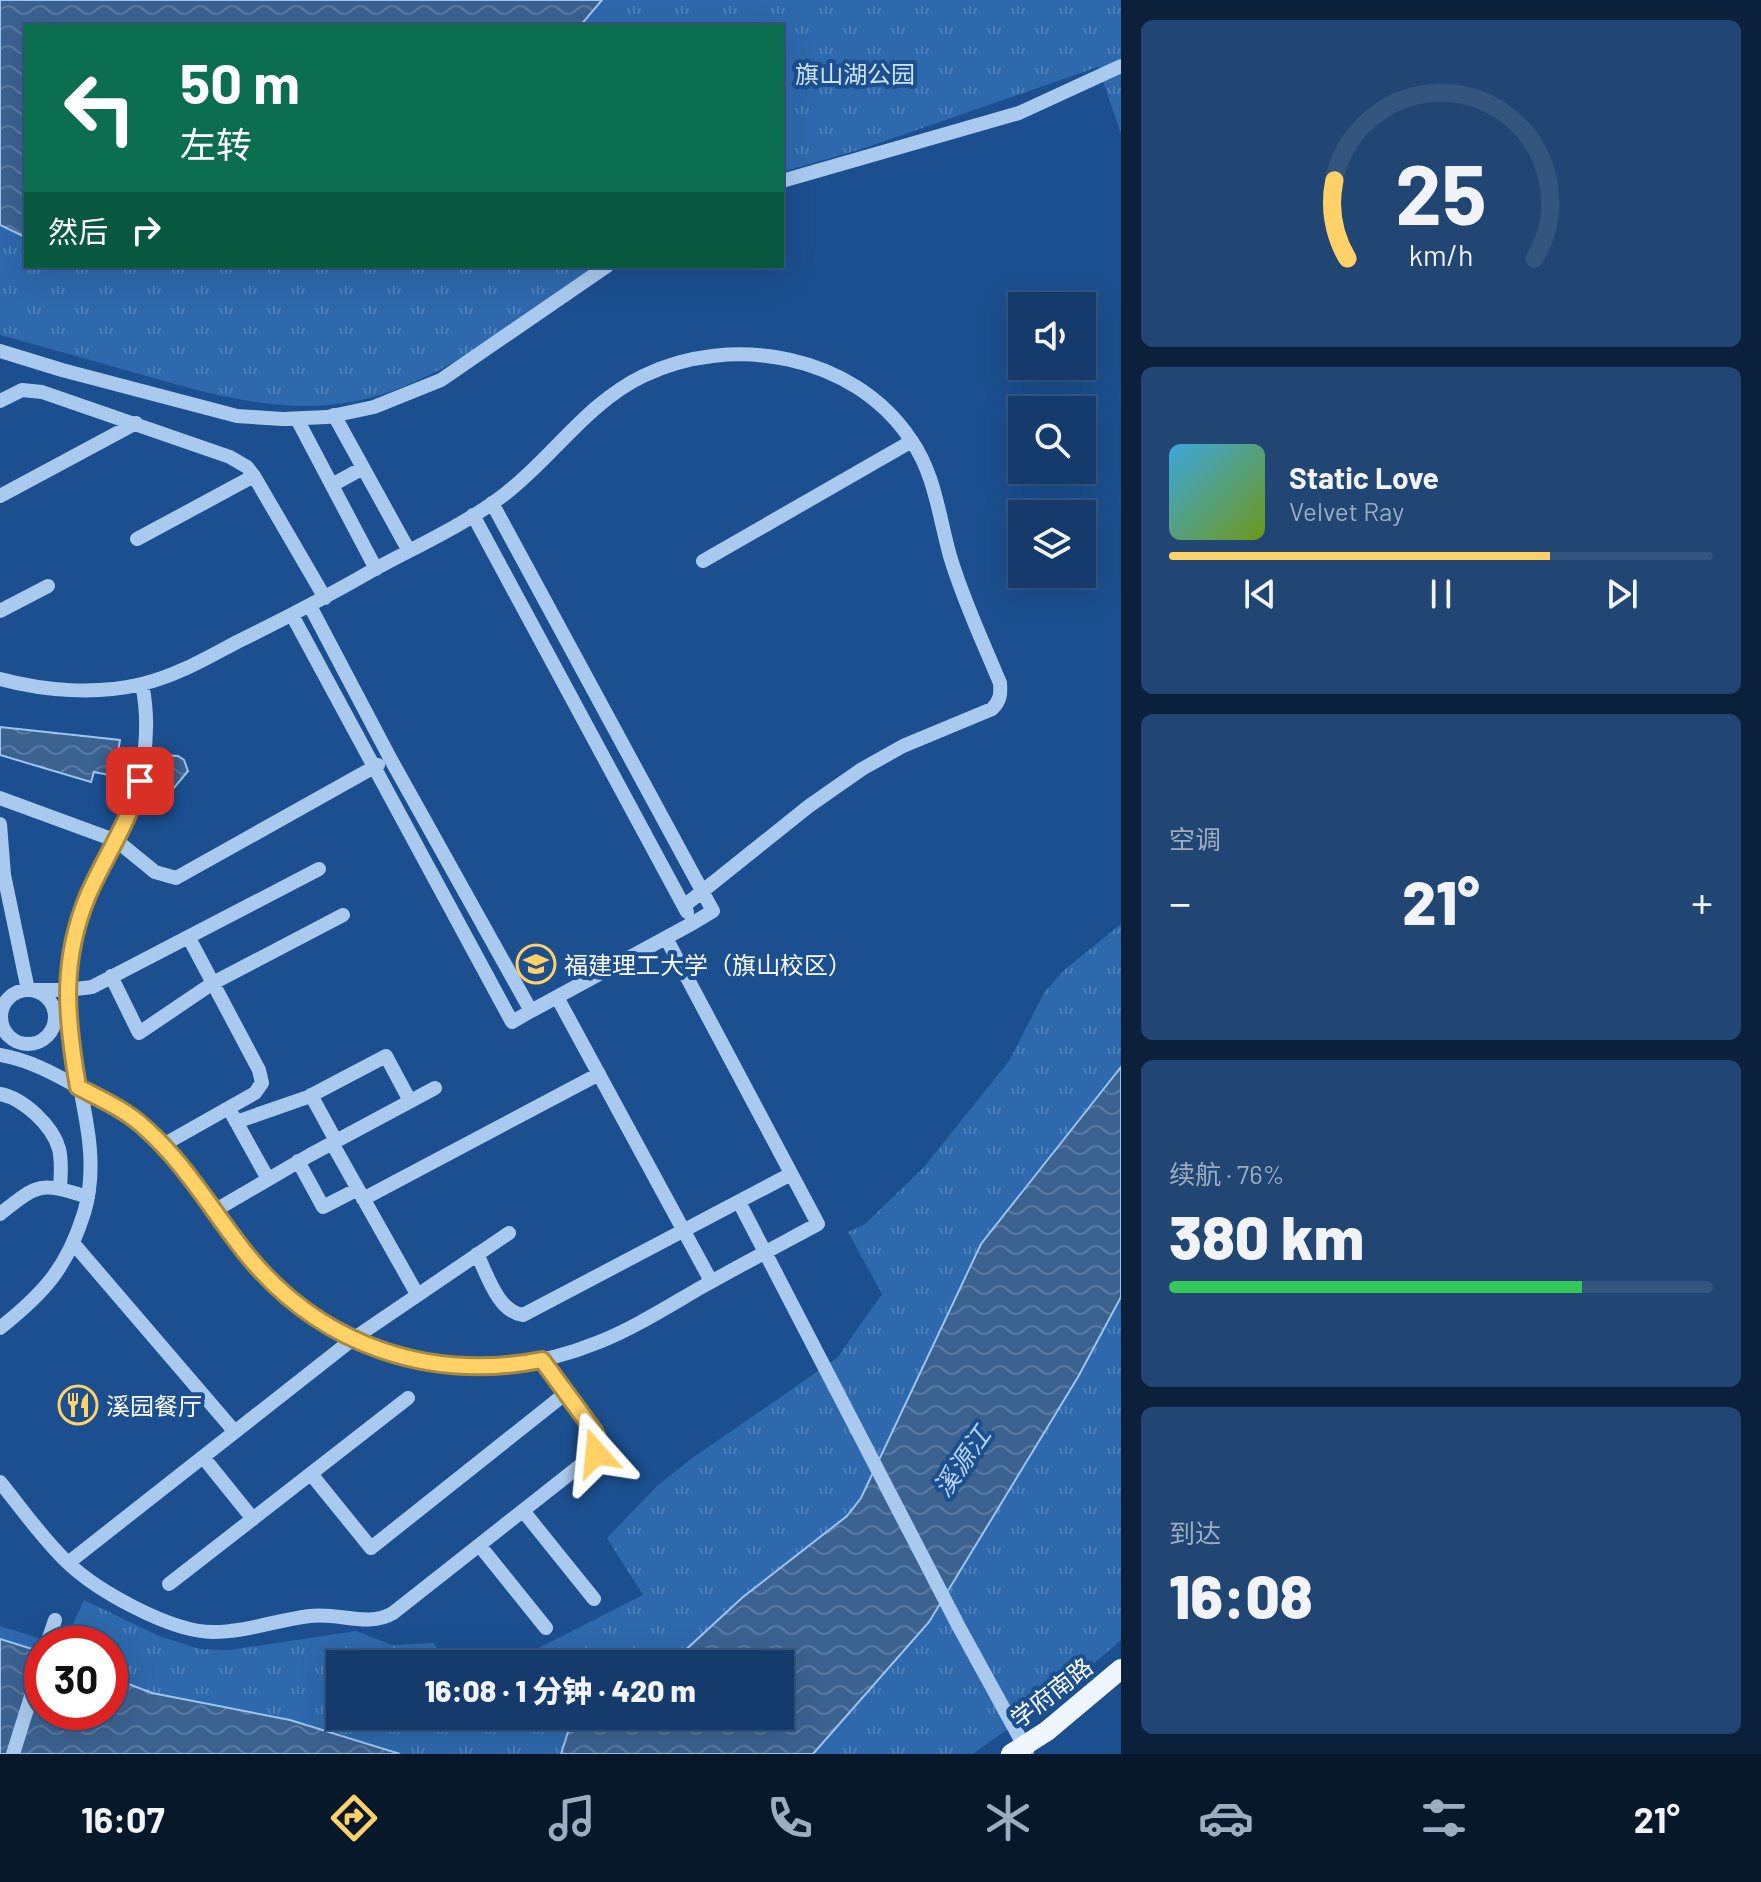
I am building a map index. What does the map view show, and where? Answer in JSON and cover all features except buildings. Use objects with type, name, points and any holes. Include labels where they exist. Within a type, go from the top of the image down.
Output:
[{"type":"main road","name":"学府南路","points":[[1022,1751],[1121,1669]]},
{"type":"street","points":[[784,180],[1019,113],[1121,66]]},
{"type":"street","points":[[0,351],[212,410],[258,419],[334,415],[374,407],[441,380],[604,268]]},
{"type":"street","points":[[0,679],[66,690],[112,688],[142,684],[202,660],[325,598],[492,503],[534,469],[613,393],[643,376],[692,359],[753,354],[775,356],[825,370],[866,393],[912,441],[933,485],[960,584],[1000,683],[999,703],[983,714],[903,746],[862,769],[809,806],[684,906]]},
{"type":"street","points":[[0,401],[22,390],[34,390],[136,423],[230,457],[247,467],[325,598]]},
{"type":"street","points":[[334,415],[409,551]]},
{"type":"street","points":[[297,419],[376,569]]},
{"type":"street","points":[[0,496],[136,423]]},
{"type":"street","points":[[703,561],[912,441]]},
{"type":"street","points":[[332,485],[363,468]]},
{"type":"street","points":[[137,539],[254,476]]},
{"type":"street","points":[[292,615],[512,1022],[693,923],[713,911],[492,503]]},
{"type":"street","points":[[473,515],[693,923]]},
{"type":"street","points":[[0,611],[48,586]]},
{"type":"street","points":[[310,606],[390,758],[531,1011]]},
{"type":"street","points":[[0,1328],[37,1298],[50,1283],[73,1243],[88,1197],[90,1142],[68,1025],[67,990],[84,904],[117,841],[136,796],[146,722],[142,684]]},
{"type":"street","points":[[0,798],[117,841],[155,872],[176,878],[390,758]]},
{"type":"street","points":[[0,824],[4,875],[28,990]]},
{"type":"street","points":[[28,990],[38,991],[52,1003],[55,1021],[47,1036],[31,1043],[15,1040],[4,1028],[1,1013],[11,996],[28,990],[92,987],[319,869]]},
{"type":"street","points":[[111,976],[139,1033],[213,983],[343,915]]},
{"type":"street","points":[[189,938],[262,1077],[260,1089],[232,1115]]},
{"type":"street","points":[[0,1055],[39,1066],[125,1112],[163,1145],[247,1255],[282,1291],[316,1318],[353,1339],[404,1357],[454,1366],[497,1367],[542,1360],[619,1333],[818,1224],[666,938]]},
{"type":"street","points":[[557,997],[711,1281]]},
{"type":"street","points":[[163,1145],[232,1115],[311,1095],[386,1056],[410,1101]]},
{"type":"street","points":[[298,1161],[323,1207],[360,1194],[599,1074]]},
{"type":"street","points":[[214,1211],[298,1161],[435,1088]]},
{"type":"street","points":[[0,1094],[27,1105],[55,1139],[60,1161],[60,1188]]},
{"type":"street","points":[[311,1095],[360,1194],[417,1294]]},
{"type":"street","points":[[232,1115],[268,1179]]},
{"type":"street","points":[[477,1254],[505,1306],[523,1315],[791,1174]]},
{"type":"street","points":[[0,1214],[34,1188],[60,1188],[88,1197]]},
{"type":"street","points":[[739,1202],[1022,1751]]},
{"type":"street","points":[[68,1563],[353,1339],[509,1233]]},
{"type":"street","points":[[73,1243],[235,1432]]},
{"type":"street","points":[[0,1482],[68,1563],[104,1589],[150,1615],[180,1627],[212,1632],[324,1615],[375,1621],[384,1618],[480,1546],[596,1453],[594,1431],[542,1360]]},
{"type":"street","points":[[311,1474],[371,1548],[566,1393]]},
{"type":"street","points":[[169,1584],[408,1398]]},
{"type":"street","points":[[203,1457],[253,1519]]},
{"type":"street","points":[[524,1512],[594,1599]]},
{"type":"street","points":[[480,1546],[546,1628]]},
{"type":"street","points":[[53,1626],[55,1620]]},
{"type":"street","points":[[13,1754],[24,1719]]},
{"type":"green space","name":"旗山湖公园","points":[[0,0],[1121,0],[1121,133],[1098,67],[865,148],[784,171],[784,24],[24,24],[24,268],[592,268],[452,363],[400,388],[367,399],[335,404],[304,406],[241,400],[0,335]]},
{"type":"green space","points":[[1121,924],[1121,1640],[1074,1681],[973,1754],[0,1754],[0,1626],[24,1634],[24,1730],[128,1730],[128,1626],[72,1626],[84,1600],[159,1636],[200,1649],[230,1650],[356,1631],[392,1645],[434,1643],[438,1650],[326,1650],[326,1730],[794,1730],[794,1650],[535,1650],[643,1595],[607,1538],[658,1485],[691,1459],[837,1358],[882,1294],[848,1232],[864,1225],[924,1167],[1009,1061],[1044,993],[1063,971]]},
{"type":"water","points":[[0,0],[602,0],[582,24],[24,24],[24,235],[0,225]]},
{"type":"water","points":[[0,727],[120,740],[118,752],[178,756],[184,760],[188,771],[174,788],[94,772],[91,782],[0,755]]},
{"type":"water","name":"溪源江","points":[[1121,1067],[1121,1297],[1078,1377],[929,1622],[813,1754],[561,1754],[568,1732],[574,1730],[794,1730],[794,1650],[686,1650],[743,1597],[847,1516],[861,1498],[981,1244]]},
{"type":"water","points":[[0,1639],[24,1646],[24,1730],[128,1730],[128,1684],[152,1693],[290,1720],[400,1754],[0,1754]]},
{"type":"place","name":"福建理工大学（旗山校区）","points":[[536,964]]},
{"type":"place","name":"溪园餐厅","points":[[78,1405]]},
{"type":"route","points":[[140,781],[124,826],[84,904],[75,939],[67,1008],[78,1087],[125,1112],[160,1142],[262,1273],[298,1306],[353,1339],[382,1351],[430,1363],[472,1368],[542,1360],[594,1431],[598,1446],[596,1453]]}]
